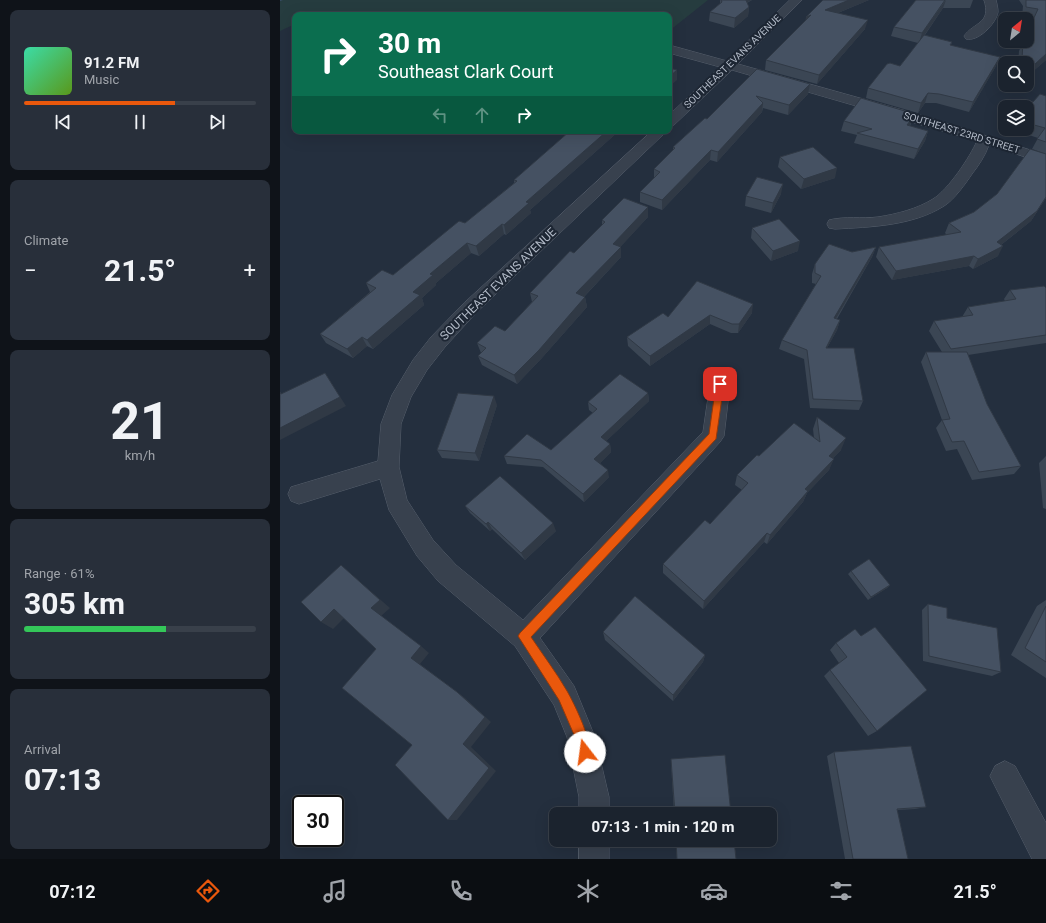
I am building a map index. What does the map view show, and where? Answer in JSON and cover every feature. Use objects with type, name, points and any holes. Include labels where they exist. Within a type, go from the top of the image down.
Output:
[{"type":"street","name":"SOUTHEAST EVANS AVENUE","points":[[672,119],[796,0]]},
{"type":"street","points":[[970,36],[987,24],[992,12],[990,0]]},
{"type":"street","name":"SOUTHEAST 23RD STREET","points":[[672,50],[985,139],[1046,160]]},
{"type":"street","name":"SOUTHEAST EVANS AVENUE","points":[[594,807],[594,797],[582,737],[564,696],[524,636],[447,573],[425,548],[397,503],[388,467],[391,424],[402,394],[424,359],[470,308],[657,134]]},
{"type":"street","points":[[835,224],[877,222],[892,219],[922,211],[940,202],[966,173],[978,155],[985,139]]},
{"type":"street","points":[[524,636],[713,436],[720,384]]},
{"type":"street","points":[[299,494],[388,467]]},
{"type":"street","points":[[1004,776],[1046,854]]},
{"type":"street","points":[[594,847],[594,859]]},
{"type":"green space","points":[[280,0],[708,0],[672,29],[672,12],[292,12],[292,25],[280,31]]},
{"type":"building","points":[[721,0],[746,0],[749,7],[735,18],[710,12],[722,2]]},
{"type":"building","points":[[823,0],[849,0],[825,10],[868,20],[819,75],[766,60],[811,15],[806,17]]},
{"type":"building","points":[[916,0],[945,0],[922,33],[894,27]]},
{"type":"building","points":[[1026,0],[1046,0],[1046,54],[1035,64],[1034,56],[1022,56],[1023,48],[1034,48],[1034,18],[1038,9],[1026,7]]},
{"type":"building","points":[[924,35],[952,42],[950,45],[998,57],[998,60],[973,102],[928,93],[921,103],[868,88],[887,64],[890,63],[900,66]]},
{"type":"building","points":[[672,69],[677,70],[672,74]]},
{"type":"building","points":[[757,69],[810,84],[789,105],[756,96],[763,103],[718,152],[711,150],[662,200],[640,192],[660,172],[654,169],[675,148],[673,147],[705,118],[707,119]]},
{"type":"building","points":[[1040,94],[1046,96],[1046,142],[1037,139],[1045,128],[1034,125],[1034,101]]},
{"type":"building","points":[[861,98],[915,114],[907,125],[928,131],[918,149],[857,133],[872,129],[844,121]]},
{"type":"building","points":[[567,134],[604,134],[526,202],[529,203],[504,225],[502,224],[476,246],[467,243],[430,274],[433,275],[413,292],[420,295],[367,340],[362,337],[347,349],[320,334],[376,288],[366,283],[382,270],[393,275],[459,221],[465,223],[517,181],[514,180]]},
{"type":"building","points":[[813,147],[837,168],[804,179],[780,157]]},
{"type":"building","points":[[1030,149],[1046,154],[1046,197],[1037,211],[997,242],[1003,246],[978,259],[974,256],[896,271],[879,247],[961,232],[949,223],[974,212],[997,194]]},
{"type":"building","points":[[757,177],[783,184],[773,203],[746,196]]},
{"type":"building","points":[[624,198],[648,207],[613,244],[621,247],[576,293],[585,297],[539,350],[514,375],[478,356],[486,348],[477,343],[495,326],[505,331],[538,296],[530,293],[570,251],[574,253],[605,222],[602,220]]},
{"type":"building","points":[[779,219],[800,241],[773,251],[752,228]]},
{"type":"building","points":[[829,244],[852,252],[876,247],[834,318],[840,320],[826,348],[854,348],[863,401],[813,399],[807,350],[782,340],[821,276],[815,273],[815,264]]},
{"type":"building","points":[[697,281],[753,304],[739,324],[732,324],[710,315],[650,356],[627,337],[663,313],[668,317]]},
{"type":"building","points":[[1044,286],[1046,288],[1046,335],[951,349],[934,321],[973,315],[968,307],[1016,299],[1010,290]]},
{"type":"building","points":[[926,352],[967,352],[987,404],[1021,466],[979,472],[964,441],[952,442],[942,420],[950,419]]},
{"type":"building","points":[[325,373],[340,397],[280,428],[280,392],[281,394]]},
{"type":"building","points":[[620,374],[648,393],[601,437],[610,444],[594,459],[608,470],[583,494],[541,460],[504,456],[527,434],[551,450],[597,409],[588,402]]},
{"type":"building","points":[[458,393],[494,396],[475,453],[437,450]]},
{"type":"building","points":[[817,417],[846,438],[829,456],[834,459],[805,489],[808,491],[770,535],[767,533],[704,601],[663,564],[705,520],[710,524],[748,483],[737,475],[757,455],[759,456],[794,423],[820,442]]},
{"type":"building","points":[[500,476],[553,523],[521,553],[488,522],[486,524],[465,506]]},
{"type":"building","points":[[869,559],[890,585],[871,597],[851,571]]},
{"type":"building","points":[[341,565],[380,600],[371,608],[421,646],[411,658],[457,692],[485,717],[463,744],[489,768],[448,820],[395,765],[412,745],[342,688],[376,649],[334,609],[321,622],[301,602]]},
{"type":"building","points":[[635,596],[705,655],[673,695],[603,632]]},
{"type":"building","points":[[928,604],[947,608],[947,618],[997,628],[1001,672],[929,656]]},
{"type":"building","points":[[1046,606],[1046,662],[1025,648]]},
{"type":"building","points":[[875,627],[927,690],[877,731],[830,670],[847,657],[836,643],[855,629],[861,636]]},
{"type":"building","points":[[911,746],[926,807],[897,809],[908,859],[853,859],[834,752]]},
{"type":"building","points":[[725,755],[730,807],[674,807],[671,759]]},
{"type":"building","points":[[676,847],[735,847],[736,859],[677,859]]},
{"type":"route","points":[[585,752],[582,737],[564,696],[524,636],[713,436],[720,384]]}]
